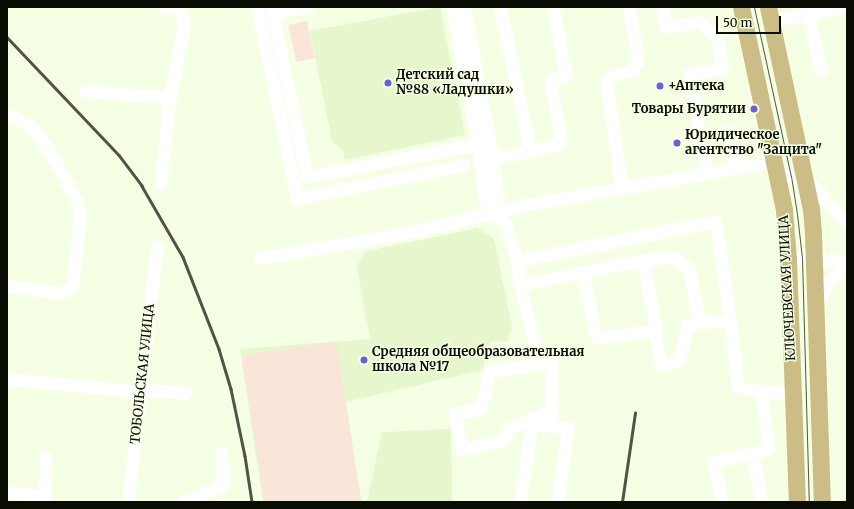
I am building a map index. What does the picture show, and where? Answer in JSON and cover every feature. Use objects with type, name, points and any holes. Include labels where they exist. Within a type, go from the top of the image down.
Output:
[{"type":"main road","name":"КЛЮЧЕВСКАЯ УЛИЦА","points":[[741,7],[784,210],[788,259],[797,502]]},
{"type":"main road","name":"КЛЮЧЕВСКАЯ УЛИЦА","points":[[770,14],[812,215],[822,502]]},
{"type":"street","points":[[161,184],[168,110],[172,98],[184,25],[180,9],[165,7]]},
{"type":"street","points":[[257,7],[298,199],[464,164]]},
{"type":"street","points":[[307,7],[272,10],[307,177],[478,144]]},
{"type":"street","points":[[452,7],[493,158],[498,199],[493,213]]},
{"type":"street","points":[[464,7],[485,200],[493,213],[505,222],[516,261],[520,285],[536,348],[551,361],[552,409],[550,426]]},
{"type":"street","points":[[500,7],[530,150]]},
{"type":"street","points":[[480,162],[556,145],[561,139],[551,80],[564,76],[565,71],[553,7]]},
{"type":"street","points":[[622,188],[607,89],[608,79],[614,75],[633,70],[638,62],[629,7]]},
{"type":"street","points":[[662,7],[666,27],[699,22],[718,39],[722,68],[689,75],[707,173]]},
{"type":"street","points":[[770,14],[808,14],[842,7]]},
{"type":"street","points":[[808,14],[820,71]]},
{"type":"street","points":[[85,91],[172,98]]},
{"type":"street","points":[[7,114],[32,127],[48,148],[76,199],[80,212],[73,284],[69,289],[60,293],[7,286]]},
{"type":"street","points":[[728,131],[737,168]]},
{"type":"street","points":[[260,258],[412,232],[520,206],[737,168],[776,168],[805,178],[847,223]]},
{"type":"street","points":[[516,261],[715,221],[722,260],[728,322],[738,387],[761,392],[793,393]]},
{"type":"street","name":"ТОБОЛЬСКАЯ УЛИЦА","points":[[128,502],[157,246]]},
{"type":"street","points":[[520,285],[643,260],[674,257],[689,269],[699,322]]},
{"type":"street","points":[[788,259],[814,258],[847,262]]},
{"type":"street","points":[[643,260],[661,365],[679,361],[687,325],[699,322],[728,322]]},
{"type":"street","points":[[815,310],[829,281],[847,268]]},
{"type":"street","points":[[583,272],[594,330],[597,337],[601,338],[654,329]]},
{"type":"street","points":[[551,361],[490,372],[480,409],[455,413],[462,450],[504,440],[509,428],[552,409]]},
{"type":"street","points":[[7,379],[141,391],[186,393]]},
{"type":"street","points":[[722,502],[713,462],[769,449],[761,392]]},
{"type":"street","points":[[520,502],[532,424],[568,428],[558,502]]},
{"type":"street","points":[[183,502],[223,486],[222,453]]},
{"type":"street","points":[[752,453],[762,502]]},
{"type":"street","points":[[7,492],[44,499],[46,458]]},
{"type":"shaded area","name":"Детский сад №88 «Ладушки»","points":[[440,7],[465,135],[345,160],[343,151],[332,141],[310,31]]},
{"type":"shaded area","points":[[307,21],[315,58],[296,62],[288,25]]},
{"type":"shaded area","name":"Средняя общеобразовательная школа №17","points":[[477,228],[494,238],[512,326],[508,341],[490,342],[482,370],[346,402],[361,502],[263,502],[240,349],[370,339],[357,267],[364,252]]},
{"type":"shaded area","points":[[336,341],[361,502],[264,502],[241,356]]},
{"type":"shaded area","points":[[451,429],[452,502],[367,502],[382,432]]},
{"type":"tram line","points":[[754,7],[791,176],[802,258],[809,502]]},
{"type":"railway","points":[[7,37],[119,155],[142,186],[183,257],[219,349],[231,389],[245,456],[252,502]]},
{"type":"railway","points":[[622,502],[635,413]]},
{"type":"place","name":"Детский сад №88 «Ладушки»","points":[[388,83]]},
{"type":"place","name":"+Аптека","points":[[660,86]]},
{"type":"place","name":"Товары Бурятии","points":[[754,109]]},
{"type":"place","name":"Юридическое агентство \"Защита\"","points":[[677,143]]},
{"type":"place","name":"Средняя общеобразовательная школа №17","points":[[364,360]]}]
